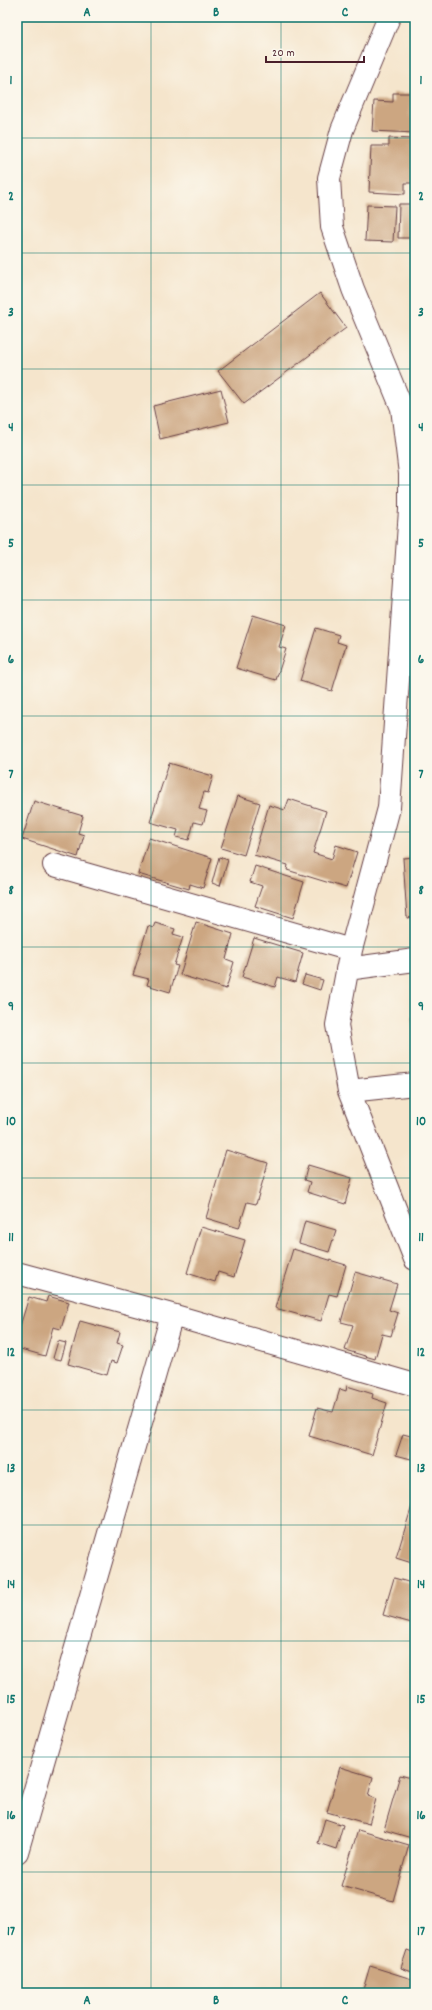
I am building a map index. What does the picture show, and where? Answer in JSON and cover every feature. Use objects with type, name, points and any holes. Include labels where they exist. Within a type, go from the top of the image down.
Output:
[{"type":"street","points":[[389,17],[342,130],[329,178],[332,227],[353,289],[402,408],[410,474],[410,510],[389,808],[349,960],[337,1025],[348,1091],[415,1259]]},
{"type":"street","points":[[54,865],[349,960],[415,960]]},
{"type":"street","points":[[348,1091],[415,1084]]},
{"type":"street","points":[[17,1273],[172,1315],[415,1385]]},
{"type":"street","points":[[17,1852],[172,1315]]},
{"type":"building","points":[[393,93],[415,93],[415,133],[372,131],[374,101],[393,102]]},
{"type":"building","points":[[389,138],[415,139],[415,183],[405,183],[405,194],[369,192],[371,146],[389,146]]},
{"type":"building","points":[[399,204],[415,204],[415,238],[398,238]]},
{"type":"building","points":[[367,205],[395,206],[393,242],[365,241]]},
{"type":"building","points":[[320,293],[346,328],[244,404],[218,371]]},
{"type":"building","points":[[221,389],[229,422],[160,439],[153,406]]},
{"type":"building","points":[[253,615],[286,625],[279,647],[286,649],[276,680],[236,668]]},
{"type":"building","points":[[316,628],[339,635],[337,642],[346,645],[332,691],[300,681]]},
{"type":"building","points":[[169,763],[213,776],[208,793],[204,792],[199,809],[207,811],[203,824],[194,822],[189,840],[176,837],[178,830],[150,822]]},
{"type":"building","points":[[238,796],[260,803],[244,855],[221,848]]},
{"type":"building","points":[[289,799],[326,811],[313,853],[332,859],[336,845],[357,852],[346,888],[287,870],[288,865],[254,855],[269,805],[285,810]]},
{"type":"building","points":[[34,801],[83,816],[78,833],[84,835],[78,857],[22,839]]},
{"type":"building","points":[[149,838],[212,858],[203,888],[190,884],[189,889],[138,874]]},
{"type":"building","points":[[219,857],[228,860],[220,886],[212,883]]},
{"type":"building","points":[[415,857],[415,917],[407,918],[403,858]]},
{"type":"building","points":[[255,866],[304,882],[293,918],[255,906],[262,886],[250,882]]},
{"type":"building","points":[[196,922],[233,934],[226,959],[234,962],[226,989],[180,975]]},
{"type":"building","points":[[155,923],[175,929],[173,934],[183,937],[174,965],[178,966],[170,992],[147,985],[149,979],[133,975],[148,926],[153,928]]},
{"type":"building","points":[[254,938],[303,953],[295,982],[278,977],[275,987],[242,977]]},
{"type":"building","points":[[305,975],[323,980],[320,990],[302,984]]},
{"type":"building","points":[[411,1017],[415,1017],[415,1036],[414,1036]]},
{"type":"building","points":[[226,1150],[268,1163],[256,1204],[247,1202],[239,1228],[206,1218]]},
{"type":"building","points":[[308,1165],[352,1178],[345,1204],[307,1192],[310,1182],[304,1180]]},
{"type":"building","points":[[305,1221],[336,1230],[329,1252],[299,1243]]},
{"type":"building","points":[[201,1227],[245,1240],[234,1277],[218,1272],[215,1282],[187,1273]]},
{"type":"building","points":[[293,1249],[346,1265],[337,1296],[329,1294],[321,1321],[275,1308]]},
{"type":"building","points":[[355,1272],[397,1284],[389,1310],[398,1313],[391,1336],[382,1334],[375,1359],[345,1350],[353,1325],[341,1322]]},
{"type":"building","points":[[48,1296],[69,1302],[61,1329],[53,1327],[45,1356],[17,1348],[17,1336],[29,1297],[46,1302]]},
{"type":"building","points":[[80,1321],[120,1332],[117,1343],[123,1345],[117,1363],[111,1361],[107,1375],[68,1364]]},
{"type":"building","points":[[58,1341],[66,1343],[61,1360],[53,1358]]},
{"type":"building","points":[[347,1386],[373,1394],[372,1398],[387,1403],[372,1455],[309,1436],[317,1408],[333,1412],[340,1389],[346,1391]]},
{"type":"building","points":[[403,1434],[415,1437],[415,1448],[411,1459],[396,1455]]},
{"type":"building","points":[[415,1496],[415,1564],[396,1558]]},
{"type":"building","points":[[394,1578],[415,1584],[415,1624],[383,1615]]},
{"type":"building","points":[[340,1767],[373,1777],[368,1796],[376,1799],[369,1824],[327,1812]]},
{"type":"building","points":[[400,1775],[415,1779],[415,1839],[384,1830]]},
{"type":"building","points":[[325,1819],[343,1825],[336,1849],[318,1843]]},
{"type":"building","points":[[358,1830],[409,1845],[393,1901],[341,1886]]},
{"type":"building","points":[[407,1950],[415,1953],[415,1973],[401,1968]]},
{"type":"building","points":[[370,1966],[415,1980],[415,1993],[362,1993]]}]
